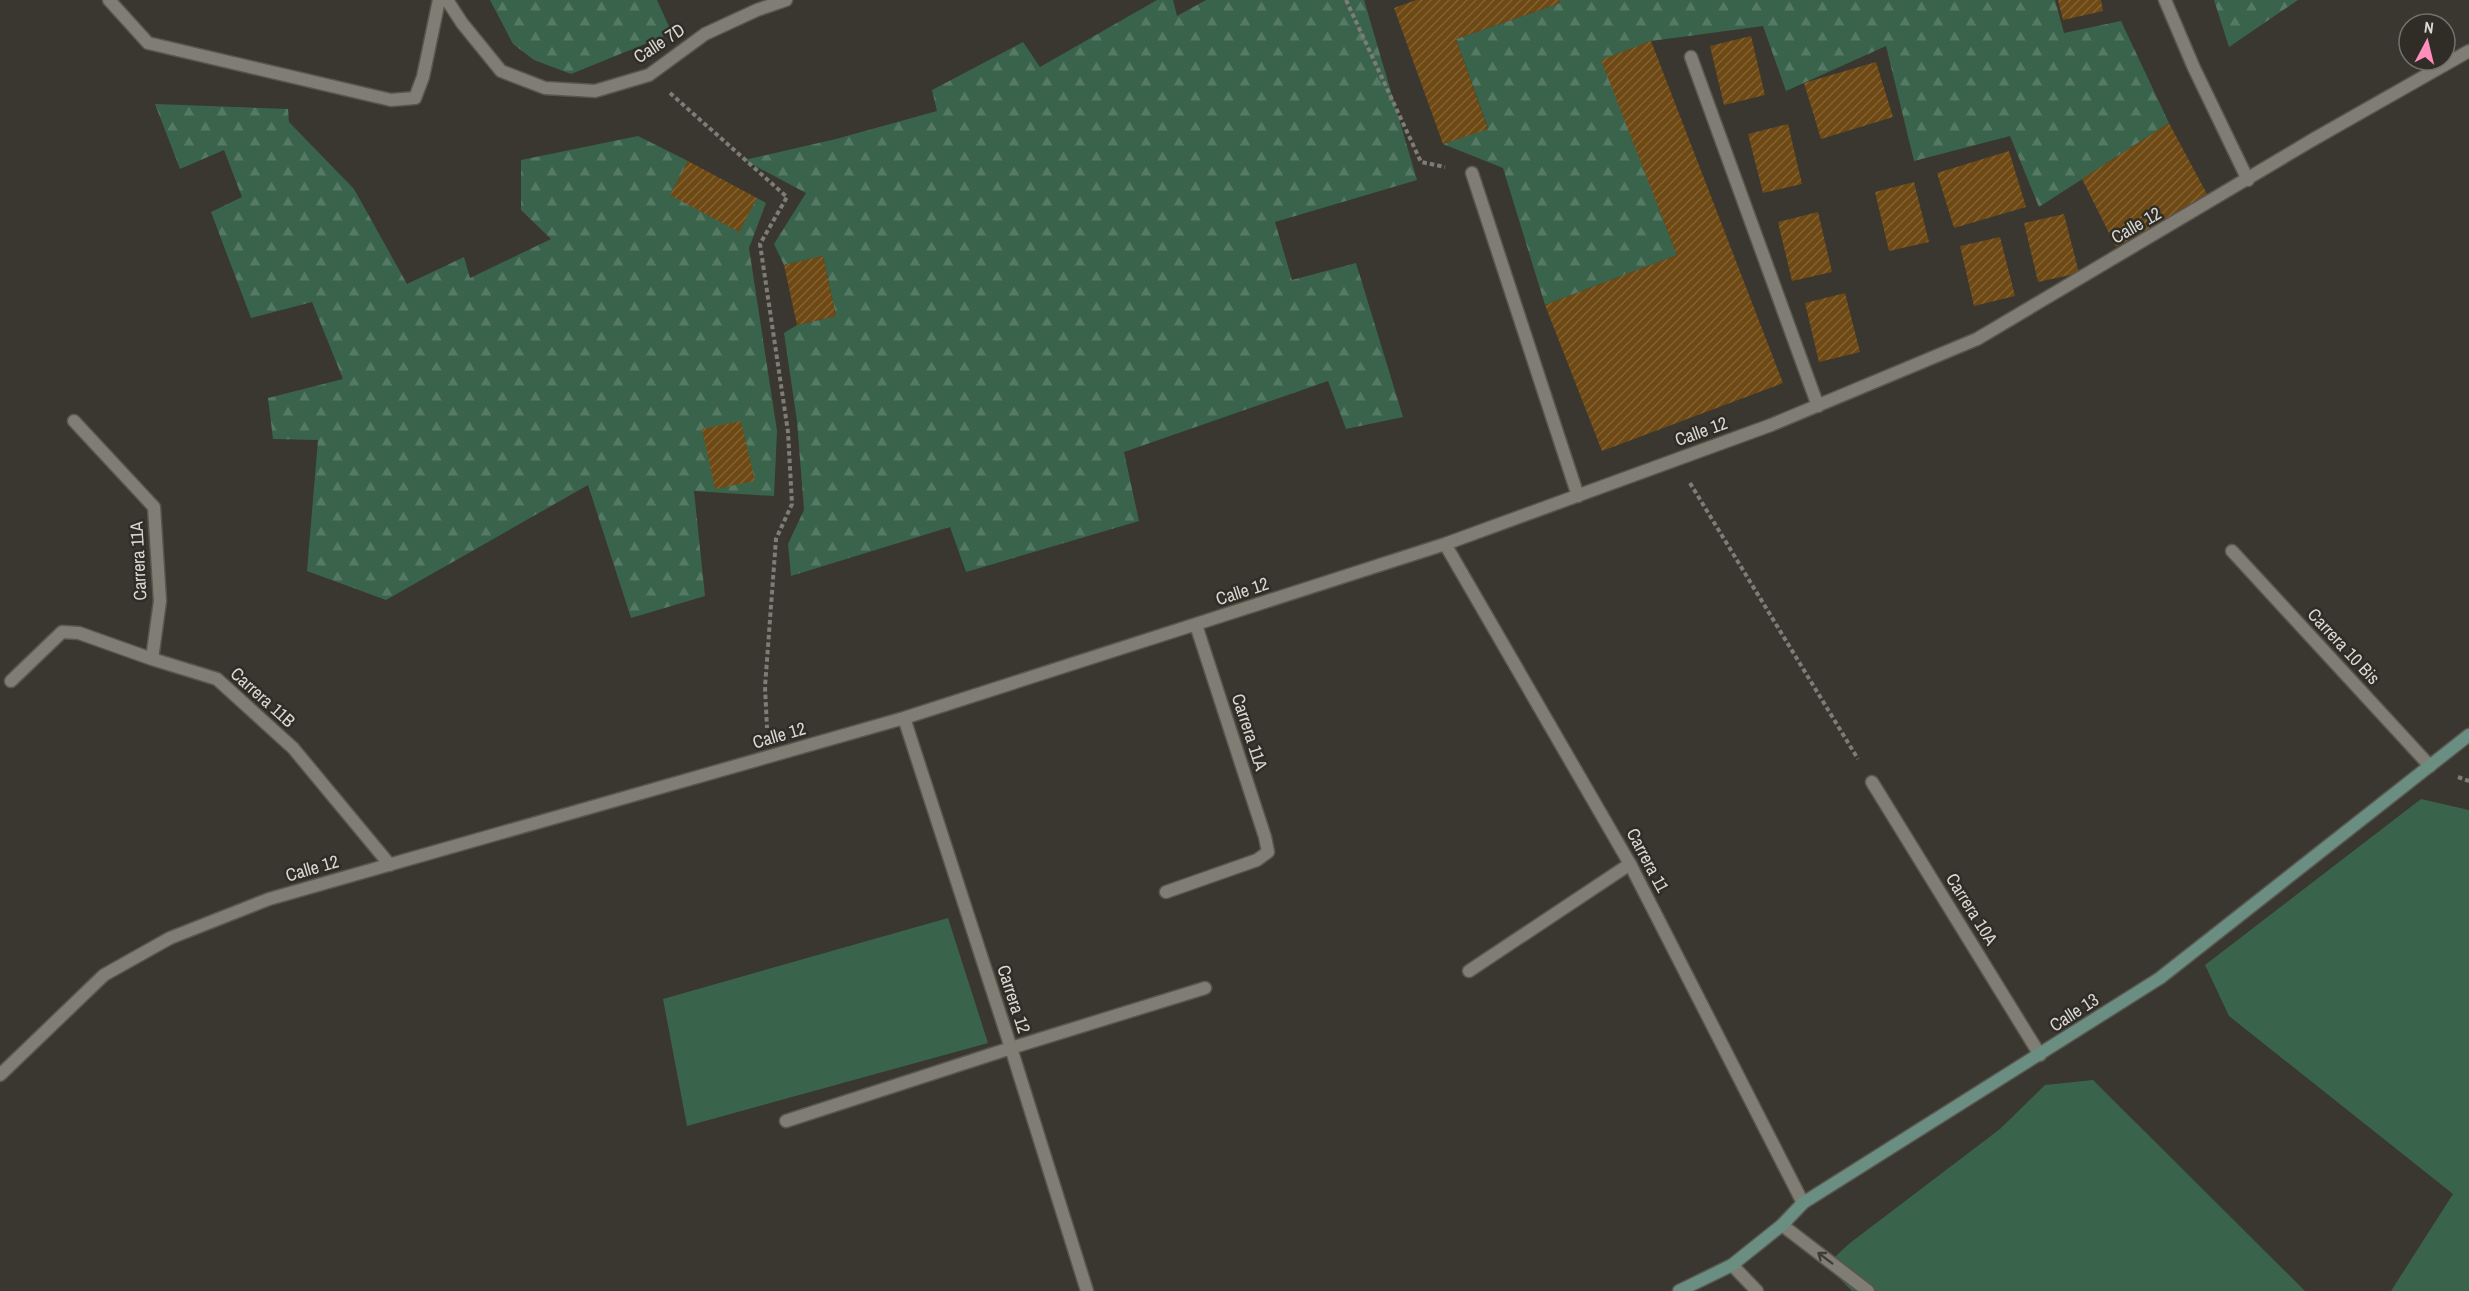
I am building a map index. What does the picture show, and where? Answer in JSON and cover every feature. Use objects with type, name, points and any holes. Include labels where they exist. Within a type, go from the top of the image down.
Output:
[{"type":"main road","name":"Calle 13","points":[[1679,1291],[1732,1265],[1782,1225],[1803,1203],[2160,978],[2469,735]]},
{"type":"street","points":[[109,0],[148,43],[391,100],[415,98],[423,77],[439,0]]},
{"type":"street","name":"Calle 7D","points":[[447,0],[462,23],[501,71],[545,88],[595,91],[649,75],[705,34],[757,10],[786,0]]},
{"type":"street","points":[[2165,0],[2194,68],[2248,180]]},
{"type":"street","name":"Calle 12","points":[[0,1075],[104,975],[170,938],[269,899],[904,718],[1445,544],[1818,406],[1977,339],[2314,139],[2469,51]]},
{"type":"street","points":[[1691,57],[1818,406]]},
{"type":"street","points":[[1472,173],[1578,496]]},
{"type":"street","name":"Carrera 11A","points":[[74,421],[154,507],[160,601],[152,659]]},
{"type":"street","name":"Carrera 11","points":[[1445,544],[1630,864],[1803,1203]]},
{"type":"street","name":"Carrera 10 Bis","points":[[2232,551],[2430,766]]},
{"type":"street","name":"Carrera 11A","points":[[1166,892],[1257,860],[1268,852],[1196,625]]},
{"type":"street","name":"Carrera 11B","points":[[11,681],[62,632],[79,633],[217,679],[293,748],[390,865]]},
{"type":"street","name":"Carrera 12","points":[[904,718],[1087,1291]]},
{"type":"street","name":"Carrera 10A","points":[[1872,782],[2040,1055]]},
{"type":"street","points":[[1469,970],[1630,864]]},
{"type":"street","points":[[786,1121],[1204,988]]},
{"type":"street","points":[[1782,1225],[1868,1291]]},
{"type":"street","points":[[1732,1265],[1757,1291]]},
{"type":"path","points":[[1346,0],[1420,162],[1472,173]]},
{"type":"path","points":[[649,75],[787,197],[760,244],[788,432],[792,504],[776,539],[765,687],[769,757]]},
{"type":"path","points":[[1676,460],[1872,782]]},
{"type":"green space","points":[[490,0],[657,0],[672,33],[571,74],[534,60],[513,44]]},
{"type":"green space","points":[[1157,0],[1173,0],[1177,16],[1206,0],[1364,0],[1417,180],[1275,222],[1292,280],[1356,263],[1403,417],[1346,429],[1328,381],[1124,452],[1139,521],[966,572],[950,527],[791,576],[788,544],[804,510],[797,421],[784,333],[797,325],[836,316],[823,256],[784,265],[774,244],[806,193],[744,160],[836,139],[937,111],[932,90],[1023,42],[1040,67]]},
{"type":"green space","points":[[1559,0],[2055,0],[2064,33],[2121,21],[2169,123],[2039,207],[2010,136],[1914,161],[1886,46],[1786,91],[1763,26],[1651,41],[1602,60],[1677,255],[1545,305],[1503,168],[1443,144],[1488,128],[1456,39],[1560,3]]},
{"type":"green space","points":[[2214,0],[2298,0],[2229,47]]},
{"type":"green space","points":[[155,104],[288,109],[289,122],[354,189],[407,284],[464,257],[470,278],[551,239],[521,210],[521,160],[638,136],[688,161],[671,194],[757,198],[766,203],[749,248],[777,431],[774,496],[694,491],[705,596],[631,618],[588,485],[386,600],[307,571],[318,440],[273,439],[268,398],[343,379],[312,302],[251,318],[211,212],[242,197],[224,150],[180,169]]},
{"type":"green space","points":[[2421,799],[2469,810],[2469,1291],[2391,1291],[2453,1194],[2229,1016],[2205,965]]},
{"type":"green space","points":[[948,918],[988,1043],[687,1126],[663,999]]},
{"type":"green space","points":[[2093,1080],[2305,1291],[1852,1291],[1826,1265],[1850,1243],[2000,1129],[2045,1085]]},
{"type":"building","points":[[1416,0],[1559,0],[1560,3],[1456,39],[1488,129],[1443,144],[1394,8]]},
{"type":"building","points":[[2058,0],[2101,0],[2103,11],[2063,20]]},
{"type":"building","points":[[1751,36],[1765,95],[1724,105],[1710,46]]},
{"type":"building","points":[[1651,41],[1783,383],[1602,451],[1545,305],[1677,255],[1601,60]]},
{"type":"building","points":[[1876,62],[1893,117],[1821,139],[1804,83]]},
{"type":"building","points":[[2169,123],[2208,196],[2116,247],[2082,179]]},
{"type":"building","points":[[1788,124],[1802,184],[1763,193],[1748,134]]},
{"type":"building","points":[[2009,151],[2026,207],[1954,228],[1937,173]]},
{"type":"building","points":[[688,161],[757,198],[739,232],[670,195]]},
{"type":"building","points":[[1914,182],[1929,242],[1889,251],[1875,192]]},
{"type":"building","points":[[1818,212],[1832,272],[1792,281],[1778,222]]},
{"type":"building","points":[[2064,214],[2079,273],[2038,282],[2024,223]]},
{"type":"building","points":[[2000,237],[2015,296],[1974,306],[1960,246]]},
{"type":"building","points":[[823,256],[836,316],[797,325],[784,265]]},
{"type":"building","points":[[1845,293],[1860,352],[1819,362],[1805,303]]},
{"type":"building","points":[[741,421],[755,481],[715,489],[702,429]]}]
